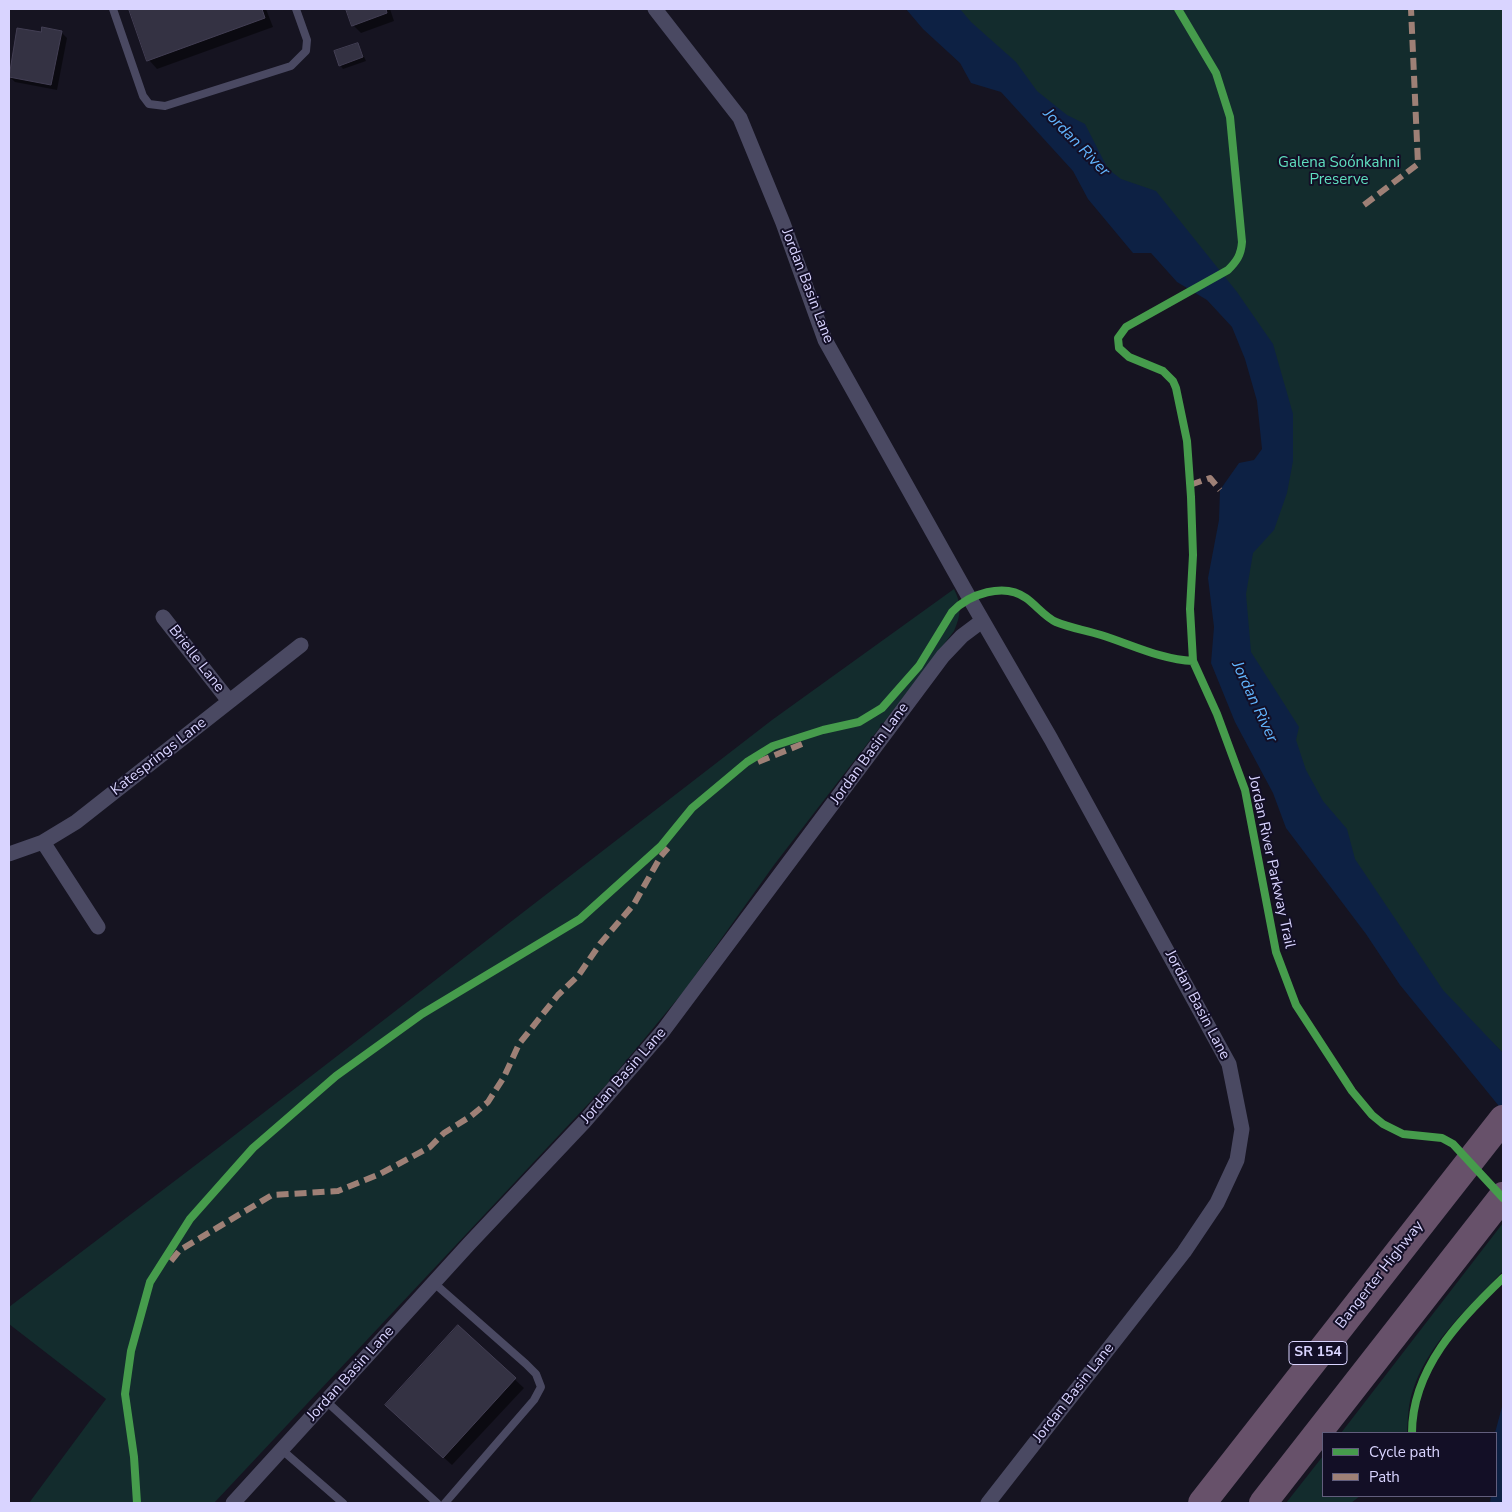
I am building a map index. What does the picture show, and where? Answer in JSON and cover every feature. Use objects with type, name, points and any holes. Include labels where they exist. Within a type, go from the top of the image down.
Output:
[{"type":"highway","name":"Bangerter Highway","points":[[1202,1503],[1503,1119]]},
{"type":"highway","name":"SR 154","points":[[1263,1503],[1503,1196]]},
{"type":"street","name":"Jordan Basin Lane","points":[[655,9],[740,118],[783,223],[825,340],[982,621],[1056,747],[1229,1064],[1242,1129],[1237,1160],[1217,1203],[1190,1244],[988,1503]]},
{"type":"street","name":"Brielle Lane","points":[[163,616],[229,701]]},
{"type":"street","name":"Jordan Basin Lane","points":[[233,1503],[434,1282],[585,1121],[663,1031],[943,656],[962,636],[982,621]]},
{"type":"street","name":"Katesprings Lane","points":[[9,854],[43,842],[76,822],[301,645]]},
{"type":"street","points":[[43,842],[98,927]]},
{"type":"lane","points":[[113,9],[143,96],[149,104],[165,106],[291,66],[306,51],[307,40],[296,9]]},
{"type":"lane","points":[[434,1282],[526,1364],[536,1374],[541,1387],[534,1400],[445,1503]]},
{"type":"lane","points":[[326,1401],[437,1503]]},
{"type":"lane","points":[[282,1450],[343,1503]]},
{"type":"green space","name":"Galena Soónkahni Preserve","points":[[951,9],[1503,9],[1503,1053],[1416,968],[1244,670],[1243,548],[1276,389],[1189,256]]},
{"type":"green space","points":[[954,589],[960,610],[954,631],[774,865],[684,991],[606,1085],[214,1503],[29,1503],[106,1399],[9,1324],[9,1307],[772,720]]},
{"type":"green space","points":[[1503,1223],[1503,1271],[1452,1325],[1430,1354],[1412,1393],[1407,1432],[1342,1432]]},
{"type":"green space","points":[[1322,1457],[1322,1497],[1359,1497],[1351,1503],[1286,1503]]},
{"type":"water","name":"Jordan River","points":[[906,9],[960,9],[971,22],[1016,62],[1037,91],[1067,115],[1085,124],[1108,169],[1121,179],[1156,191],[1237,292],[1273,344],[1293,414],[1293,461],[1287,493],[1274,530],[1253,553],[1246,594],[1251,652],[1299,727],[1296,740],[1306,770],[1323,801],[1347,829],[1355,859],[1443,990],[1503,1053],[1503,1111],[1400,985],[1366,934],[1286,828],[1273,793],[1235,722],[1211,663],[1214,627],[1208,578],[1219,520],[1220,490],[1239,463],[1254,460],[1262,449],[1257,401],[1245,359],[1232,327],[1207,300],[1177,282],[1151,253],[1133,253],[1088,199],[1073,171],[1001,92],[971,83],[960,63],[923,29]]},
{"type":"water","points":[[1503,1403],[1503,1503],[1490,1503],[1491,1497],[1497,1497],[1497,1432],[1495,1432]]},
{"type":"building","points":[[129,9],[262,9],[265,18],[147,61]]},
{"type":"building","points":[[346,9],[386,9],[387,13],[352,26]]},
{"type":"building","points":[[42,27],[62,31],[51,85],[9,77],[17,28],[41,32]]},
{"type":"building","points":[[358,43],[363,57],[339,66],[334,51]]},
{"type":"building","points":[[458,1325],[516,1378],[443,1458],[385,1405]]},
{"type":"marked path","points":[[1364,205],[1418,164],[1411,9]]},
{"type":"marked path","points":[[1190,485],[1210,478],[1220,490]]},
{"type":"marked path","points":[[758,762],[802,744]]},
{"type":"marked path","points":[[171,1261],[180,1250],[272,1195],[338,1191],[380,1174],[430,1147],[444,1133],[471,1116],[488,1102],[504,1077],[519,1044],[558,995],[578,976],[600,944],[634,904],[661,856],[668,848]]},
{"type":"cycle path","name":"Jordan River Parkway Trail","points":[[1178,9],[1216,73],[1230,117],[1242,242],[1241,251],[1234,264],[1228,270],[1126,327],[1118,338],[1119,348],[1129,357],[1163,371],[1173,381],[1176,388],[1187,441],[1191,497],[1193,555],[1190,609],[1193,661],[1217,714],[1245,790],[1276,952],[1296,1005],[1352,1091],[1372,1115],[1383,1124],[1403,1134],[1442,1138],[1453,1144],[1503,1198]]},
{"type":"cycle path","points":[[137,1503],[134,1457],[125,1394],[131,1351],[150,1282],[190,1219],[253,1148],[336,1076],[422,1014],[580,919],[661,846],[692,808],[747,762],[773,746],[823,730],[859,722],[882,708],[919,666],[952,612],[977,595],[997,591],[1017,593],[1030,601],[1048,617],[1061,624],[1101,635],[1158,655],[1193,661]]},
{"type":"cycle path","points":[[1412,1432],[1414,1410],[1420,1388],[1429,1367],[1455,1329],[1503,1278]]}]
